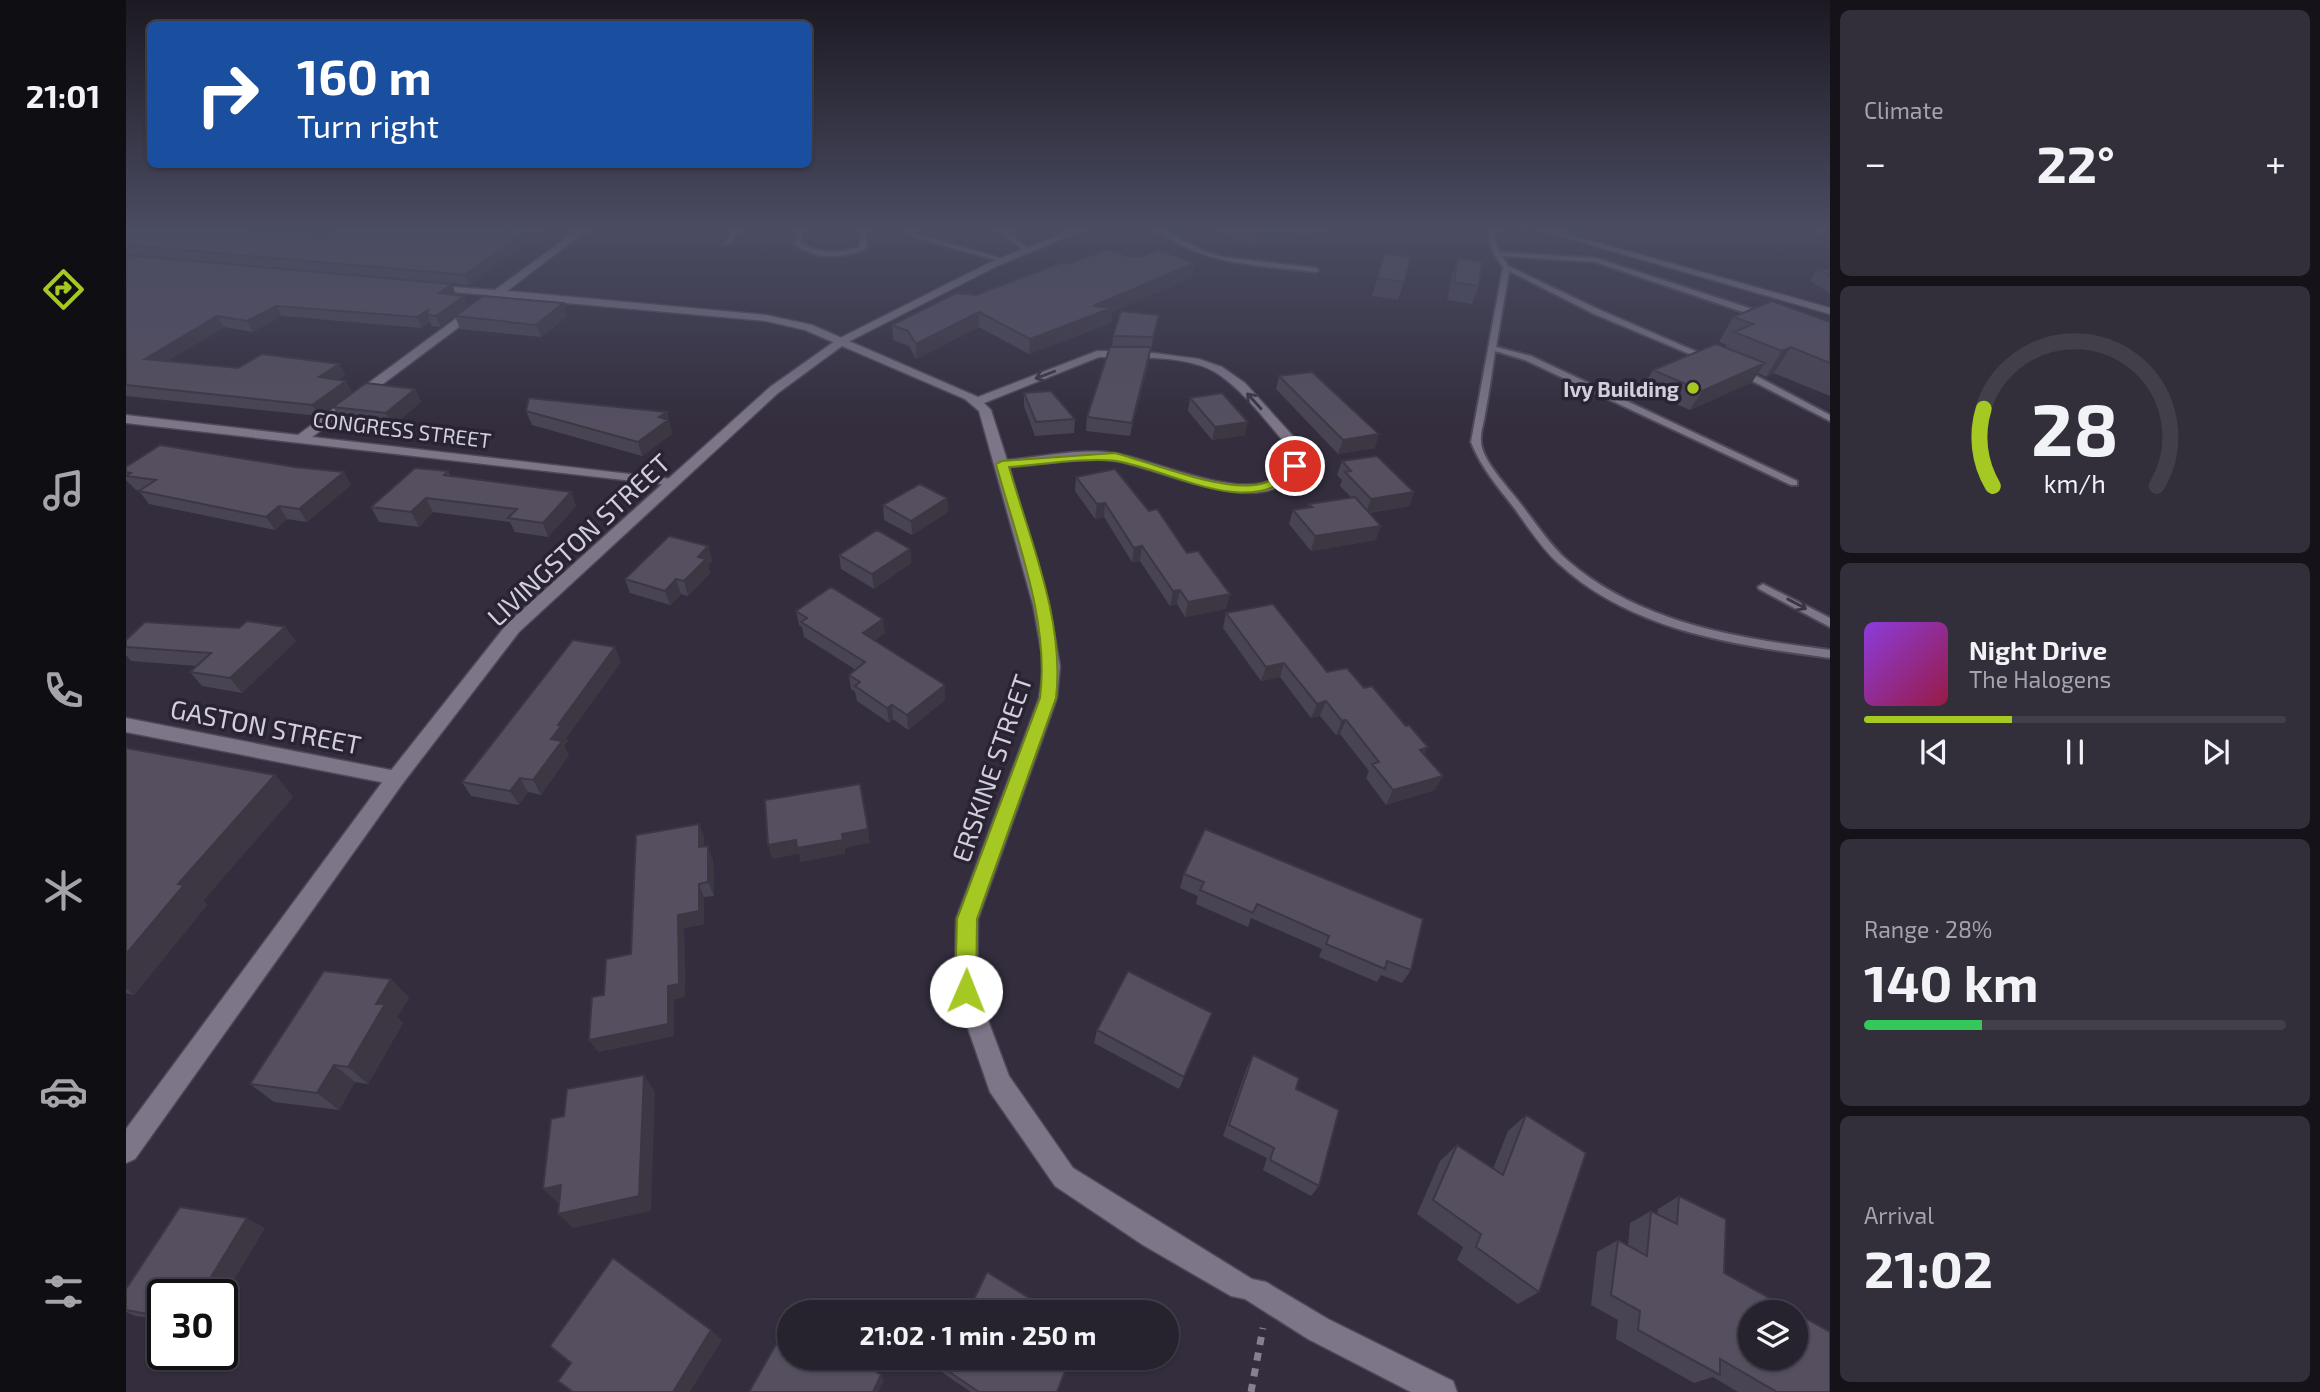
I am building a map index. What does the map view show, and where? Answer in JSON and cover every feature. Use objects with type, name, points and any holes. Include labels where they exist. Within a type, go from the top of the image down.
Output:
[{"type":"street","points":[[303,438],[495,295]]},
{"type":"street","points":[[519,295],[766,318],[807,327],[934,379],[976,402],[1097,355],[1139,354],[1199,362],[1218,369],[1241,386],[1297,449],[1295,466],[1287,474],[1279,481],[1255,489],[1221,486],[1115,457],[1002,464]]},
{"type":"street","name":"LIVINGSTON STREET","points":[[126,1150],[396,778],[513,628],[774,390],[842,341],[934,295]]},
{"type":"street","points":[[1773,295],[1830,311]]},
{"type":"street","name":"ERSKINE STREET","points":[[976,402],[985,410],[1002,464],[1041,605],[1052,666],[1048,698],[967,919],[966,991],[999,1083],[1064,1177],[1153,1236],[1441,1392]]},
{"type":"street","name":"CONGRESS STREET","points":[[126,419],[672,483]]},
{"type":"street","name":"GASTON STREET","points":[[126,725],[396,778]]},
{"type":"lane","points":[[1501,295],[1476,442],[1485,463],[1546,544],[1564,562],[1621,601],[1687,628],[1746,642],[1830,654]]},
{"type":"lane","points":[[1563,295],[1719,363]]},
{"type":"lane","points":[[1701,295],[1768,317]]},
{"type":"lane","points":[[1492,348],[1528,358],[1794,483]]},
{"type":"lane","points":[[1731,368],[1830,418]]},
{"type":"lane","points":[[1763,587],[1830,623]]},
{"type":"path","points":[[1251,1392],[1255,1293]]},
{"type":"building","points":[[126,295],[464,296],[436,316],[427,315],[428,310],[417,317],[276,306],[247,321],[217,316],[145,359],[238,368],[262,354],[339,364],[319,377],[346,381],[312,405],[126,385]]},
{"type":"building","points":[[952,295],[1119,295],[1093,306],[1112,308],[1030,339],[979,312],[916,344],[908,331],[892,325]]},
{"type":"building","points":[[483,296],[563,303],[536,325],[455,316]]},
{"type":"building","points":[[1772,301],[1830,322],[1830,363],[1791,347],[1782,351],[1734,332],[1753,324],[1733,317]]},
{"type":"building","points":[[1121,311],[1159,315],[1153,337],[1113,336]]},
{"type":"building","points":[[1716,344],[1765,363],[1702,391],[1653,370]]},
{"type":"building","points":[[1110,347],[1151,347],[1132,423],[1087,417]]},
{"type":"building","points":[[1312,372],[1379,434],[1343,440],[1279,376]]},
{"type":"building","points":[[366,383],[415,389],[386,413],[333,407]]},
{"type":"building","points":[[1051,391],[1075,419],[1036,422],[1024,393]]},
{"type":"building","points":[[1222,393],[1248,422],[1215,427],[1190,398]]},
{"type":"building","points":[[529,398],[667,412],[659,417],[668,420],[638,442],[526,411]]},
{"type":"building","points":[[160,445],[295,467],[344,472],[299,509],[279,506],[266,517],[139,491],[156,480],[126,476],[131,473],[126,472],[126,467]]},
{"type":"building","points":[[1377,456],[1414,492],[1371,499],[1345,472],[1351,471],[1342,461]]},
{"type":"building","points":[[415,468],[448,471],[444,475],[571,492],[543,523],[508,518],[517,509],[426,498],[411,512],[371,507]]},
{"type":"building","points":[[1115,469],[1149,511],[1157,509],[1187,553],[1198,551],[1230,594],[1188,602],[1180,590],[1173,591],[1142,546],[1134,548],[1105,503],[1097,504],[1076,477]]},
{"type":"building","points":[[920,484],[947,498],[911,521],[883,505]]},
{"type":"building","points":[[1355,497],[1381,526],[1315,536],[1293,510],[1312,507],[1309,504]]},
{"type":"building","points":[[877,530],[910,549],[872,574],[839,555]]},
{"type":"building","points":[[669,536],[708,546],[698,557],[706,559],[684,581],[676,579],[665,591],[625,579]]},
{"type":"building","points":[[831,587],[883,619],[863,633],[945,685],[907,715],[892,705],[887,708],[855,686],[860,682],[849,675],[865,662],[801,622],[807,618],[796,611]]},
{"type":"building","points":[[1273,604],[1327,672],[1347,668],[1364,688],[1372,686],[1428,747],[1420,750],[1443,776],[1393,790],[1372,764],[1379,762],[1346,720],[1342,721],[1326,701],[1317,704],[1284,663],[1266,667],[1226,613]]},
{"type":"building","points":[[247,621],[285,627],[230,678],[190,672],[211,653],[126,647],[126,640],[145,622],[239,628]]},
{"type":"building","points":[[573,640],[615,647],[558,725],[561,726],[551,739],[562,741],[533,780],[520,778],[510,791],[462,782]]},
{"type":"building","points":[[126,748],[275,775],[178,884],[184,885],[126,954]]},
{"type":"building","points":[[860,784],[868,829],[842,834],[843,840],[797,848],[796,840],[768,845],[765,800]]},
{"type":"building","points":[[699,824],[699,847],[708,846],[708,882],[699,884],[699,911],[678,915],[679,984],[668,986],[668,1024],[589,1040],[592,997],[604,995],[606,959],[631,954],[636,835]]},
{"type":"building","points":[[1205,829],[1423,919],[1411,970],[1387,961],[1385,969],[1326,944],[1329,936],[1257,904],[1253,913],[1200,890],[1204,882],[1184,874]]},
{"type":"building","points":[[324,971],[391,979],[376,1004],[385,1004],[348,1067],[334,1065],[317,1093],[250,1084]]},
{"type":"building","points":[[1128,971],[1212,1013],[1184,1077],[1097,1030]]},
{"type":"building","points":[[1253,1055],[1299,1078],[1296,1089],[1339,1110],[1319,1186],[1270,1160],[1274,1148],[1229,1125]]},
{"type":"building","points":[[644,1075],[639,1196],[558,1214],[561,1185],[543,1189],[551,1119],[564,1116],[567,1089]]},
{"type":"building","points":[[1526,1115],[1586,1153],[1539,1292],[1476,1247],[1481,1234],[1433,1200],[1457,1145],[1503,1175]]},
{"type":"building","points":[[1679,1196],[1726,1219],[1724,1273],[1773,1300],[1738,1300],[1738,1369],[1720,1359],[1720,1375],[1638,1330],[1640,1311],[1611,1295],[1618,1240],[1647,1256],[1651,1211],[1677,1224]]},
{"type":"building","points":[[180,1207],[247,1218],[210,1279],[147,1279],[147,1314],[126,1310],[126,1289]]},
{"type":"building","points":[[613,1258],[711,1330],[673,1392],[573,1392],[558,1381],[571,1363],[550,1346]]},
{"type":"building","points":[[987,1272],[1032,1300],[974,1300]]},
{"type":"building","points":[[1808,1320],[1830,1332],[1830,1392],[1777,1392],[1739,1370],[1808,1370]]},
{"type":"building","points":[[777,1343],[777,1370],[874,1370],[881,1375],[873,1392],[749,1392]]},
{"type":"building","points":[[946,1370],[1065,1370],[1057,1392],[979,1392]]},
{"type":"place","name":"Ivy Building","points":[[1693,388]]},
{"type":"route","points":[[966,991],[967,919],[1048,698],[1052,666],[1041,605],[1002,464],[1115,457],[1221,486],[1255,489],[1279,481],[1295,466]]}]
